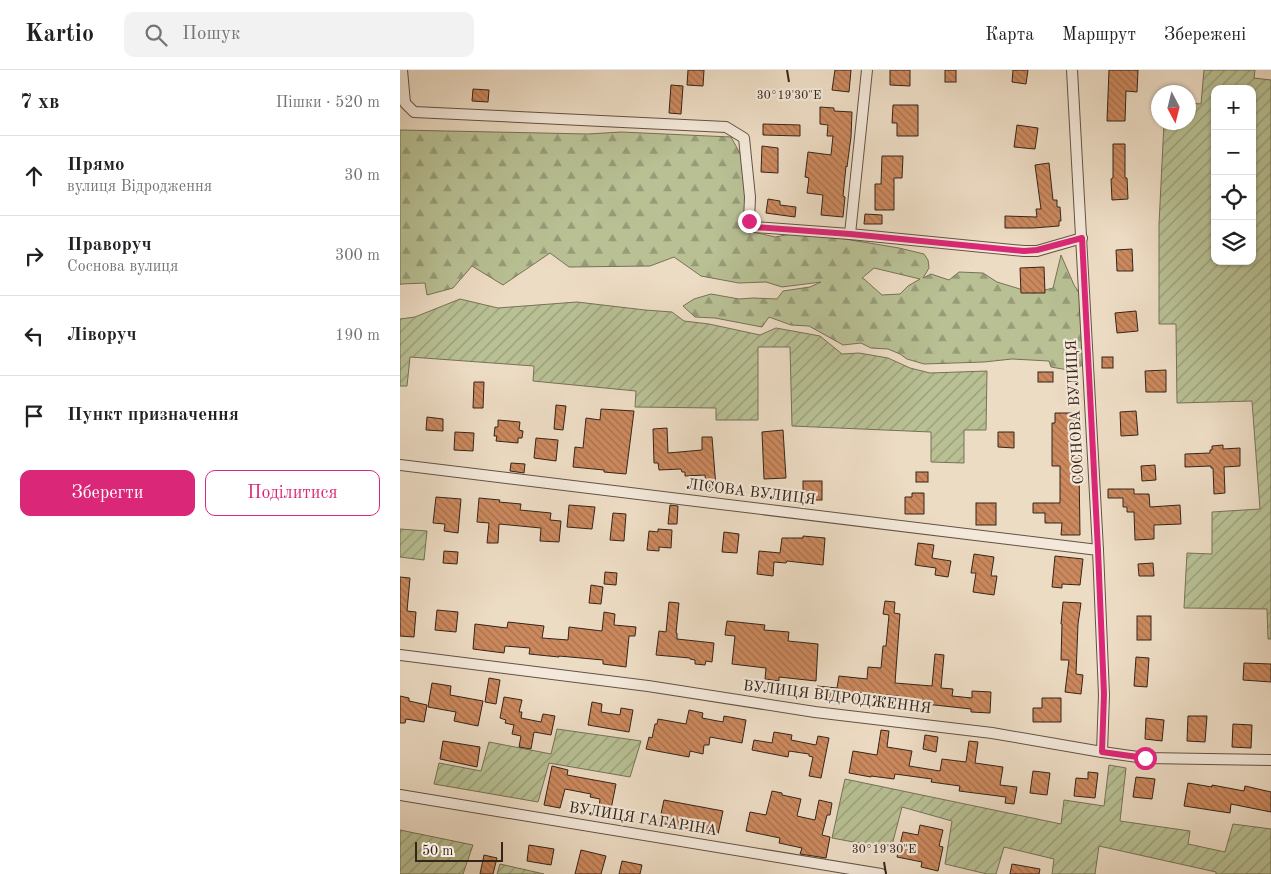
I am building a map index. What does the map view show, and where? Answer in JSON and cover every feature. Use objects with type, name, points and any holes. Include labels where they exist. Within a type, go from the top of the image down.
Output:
[{"type":"street","points":[[402,70],[405,104],[414,112],[726,127],[744,138],[750,197],[749,221],[754,227],[850,234],[1024,251],[1037,250],[1082,238]]},
{"type":"street","points":[[850,234],[868,70]]},
{"type":"street","name":"СОСНОВА ВУЛИЦЯ","points":[[1072,70],[1098,550],[1104,694],[1102,752]]},
{"type":"street","name":"ЛІСОВА ВУЛИЦЯ","points":[[400,465],[1098,550]]},
{"type":"street","name":"ВУЛИЦЯ ВІДРОДЖЕННЯ","points":[[400,655],[648,686],[815,712],[992,732],[1145,758],[1271,760]]},
{"type":"street","name":"ВУЛИЦЯ ГАГАРІНА","points":[[400,795],[881,874]]},
{"type":"green space","points":[[1204,70],[1255,70],[1254,78],[1271,80],[1271,639],[1268,639],[1267,609],[1184,608],[1187,553],[1212,554],[1212,512],[1260,509],[1252,401],[1177,403],[1176,324],[1159,324],[1159,224],[1164,130],[1196,130],[1196,104],[1201,104]]},
{"type":"green space","points":[[400,130],[588,134],[621,132],[731,137],[742,157],[749,185],[745,230],[775,237],[803,232],[899,248],[924,254],[928,260],[929,268],[923,278],[931,274],[949,280],[959,272],[983,273],[997,282],[1033,293],[1053,288],[1061,255],[1074,285],[1084,300],[1091,358],[1074,371],[1051,367],[1049,361],[1012,359],[924,364],[907,359],[888,349],[871,348],[861,343],[843,345],[809,326],[791,325],[769,317],[762,327],[715,318],[695,317],[683,306],[694,299],[711,294],[739,299],[777,299],[783,291],[810,287],[821,282],[782,287],[766,282],[739,283],[701,276],[674,257],[650,266],[569,267],[550,253],[503,285],[472,266],[453,288],[427,295],[425,283],[400,285]],"holes":[[[874,268],[920,279],[908,286],[900,294],[882,295],[862,278]]]},
{"type":"green space","points":[[460,299],[498,308],[577,302],[672,312],[684,321],[709,324],[760,335],[776,328],[820,336],[842,354],[859,353],[888,358],[910,368],[930,373],[987,371],[986,430],[964,430],[964,463],[931,462],[931,432],[792,426],[790,347],[758,347],[758,420],[716,420],[716,408],[635,407],[636,391],[533,381],[534,366],[410,357],[407,386],[400,386],[400,319],[415,317]]},
{"type":"green space","points":[[400,529],[427,531],[424,560],[400,557]]},
{"type":"green space","points":[[557,729],[641,741],[630,777],[549,763],[538,802],[434,784],[439,763],[481,771],[489,742],[551,754]]},
{"type":"green space","points":[[1109,765],[1126,768],[1120,821],[1190,831],[1188,844],[1225,852],[1233,824],[1271,829],[1271,874],[1216,874],[1216,872],[1099,846],[1095,874],[1052,874],[1054,859],[1004,847],[996,874],[987,874],[945,864],[952,821],[902,807],[891,849],[832,838],[845,779],[1061,824],[1064,800],[1104,806]]},
{"type":"green space","points":[[400,830],[473,845],[463,874],[400,874]]},
{"type":"green space","points":[[500,864],[544,874],[497,874]]},
{"type":"building","points":[[688,70],[704,70],[703,86],[687,85]]},
{"type":"building","points":[[835,70],[851,70],[849,92],[832,90]]},
{"type":"building","points":[[890,70],[910,70],[910,86],[890,85]]},
{"type":"building","points":[[945,70],[956,70],[956,82],[945,82]]},
{"type":"building","points":[[1013,70],[1028,70],[1026,84],[1012,82]]},
{"type":"building","points":[[1109,70],[1138,70],[1137,92],[1126,91],[1125,121],[1107,121]]},
{"type":"building","points":[[671,85],[683,86],[681,114],[669,113]]},
{"type":"building","points":[[473,89],[489,90],[488,102],[472,101]]},
{"type":"building","points":[[893,105],[918,105],[918,136],[897,136],[897,123],[892,123]]},
{"type":"building","points":[[820,107],[834,108],[834,111],[852,112],[851,137],[843,196],[845,197],[843,217],[821,215],[823,195],[807,193],[809,178],[805,177],[808,152],[831,155],[833,136],[827,136],[828,125],[820,124]]},
{"type":"building","points":[[763,124],[800,125],[800,136],[763,135]]},
{"type":"building","points":[[1017,125],[1038,128],[1035,149],[1014,147]]},
{"type":"building","points":[[1113,144],[1125,144],[1125,178],[1127,178],[1128,199],[1112,200]]},
{"type":"building","points":[[762,146],[778,148],[778,173],[761,172]]},
{"type":"building","points":[[882,156],[903,156],[902,178],[894,178],[894,210],[875,210],[875,184],[881,184]]},
{"type":"building","points":[[1049,163],[1053,200],[1057,200],[1057,207],[1060,207],[1061,221],[1059,221],[1059,226],[1005,228],[1005,216],[1037,217],[1036,209],[1041,209],[1035,165]]},
{"type":"building","points":[[768,199],[780,201],[780,205],[796,207],[795,217],[766,213]]},
{"type":"building","points":[[865,214],[882,215],[882,224],[864,224]]},
{"type":"building","points":[[1132,249],[1133,271],[1117,271],[1116,250]]},
{"type":"building","points":[[1044,267],[1045,293],[1021,293],[1020,268]]},
{"type":"building","points":[[1136,311],[1138,331],[1117,333],[1115,313]]},
{"type":"building","points":[[1102,357],[1113,357],[1113,368],[1102,368]]},
{"type":"building","points":[[1166,370],[1166,392],[1146,392],[1145,371]]},
{"type":"building","points":[[1038,372],[1053,372],[1053,382],[1038,382]]},
{"type":"building","points":[[474,382],[484,382],[483,408],[473,408]]},
{"type":"building","points":[[556,405],[566,406],[563,430],[554,429]]},
{"type":"building","points":[[601,409],[634,411],[626,474],[573,467],[575,447],[583,448],[586,418],[600,420]]},
{"type":"building","points":[[1136,411],[1138,435],[1121,436],[1120,412]]},
{"type":"building","points":[[1055,413],[1075,413],[1073,456],[1081,456],[1081,466],[1079,466],[1080,535],[1061,535],[1062,523],[1045,523],[1045,513],[1033,513],[1033,503],[1060,503],[1060,466],[1052,466],[1052,423],[1055,423]]},
{"type":"building","points":[[427,417],[443,419],[443,431],[426,430]]},
{"type":"building","points":[[498,420],[520,422],[519,430],[523,431],[522,438],[518,438],[518,443],[496,441],[497,436],[494,436],[495,427],[498,427]]},
{"type":"building","points":[[667,428],[668,453],[702,450],[702,437],[712,437],[716,487],[706,488],[705,475],[685,476],[685,472],[682,472],[681,469],[659,470],[658,463],[654,463],[653,429]]},
{"type":"building","points":[[783,430],[786,478],[764,479],[762,432]]},
{"type":"building","points":[[455,432],[474,433],[473,451],[454,450]]},
{"type":"building","points":[[998,432],[1014,432],[1014,448],[998,447]]},
{"type":"building","points":[[536,438],[558,440],[556,461],[534,458]]},
{"type":"building","points":[[1223,445],[1223,449],[1240,448],[1240,466],[1224,467],[1225,493],[1214,494],[1213,468],[1211,466],[1185,467],[1185,454],[1210,453],[1212,446]]},
{"type":"building","points":[[511,463],[525,464],[524,473],[510,471]]},
{"type":"building","points":[[1155,465],[1156,480],[1142,481],[1141,466]]},
{"type":"building","points":[[916,472],[928,472],[928,482],[916,482]]},
{"type":"building","points":[[803,481],[822,481],[822,500],[803,500]]},
{"type":"building","points":[[1108,489],[1134,489],[1134,494],[1149,494],[1150,507],[1180,505],[1181,524],[1154,525],[1154,539],[1135,540],[1134,512],[1127,512],[1127,507],[1123,507],[1123,498],[1108,498]]},
{"type":"building","points":[[912,493],[924,493],[924,514],[905,514],[905,497],[912,497]]},
{"type":"building","points":[[436,497],[461,499],[458,533],[444,531],[445,524],[433,523]]},
{"type":"building","points":[[479,498],[521,504],[520,510],[551,513],[550,520],[561,521],[559,542],[540,541],[541,528],[499,524],[498,543],[487,543],[489,523],[477,522]]},
{"type":"building","points":[[976,503],[996,503],[996,525],[976,525]]},
{"type":"building","points":[[569,505],[595,507],[592,529],[567,527]]},
{"type":"building","points":[[670,505],[678,506],[677,524],[668,524]]},
{"type":"building","points":[[613,513],[626,514],[624,541],[610,540]]},
{"type":"building","points":[[658,529],[672,530],[671,548],[659,547],[659,551],[647,550],[649,531],[658,532]]},
{"type":"building","points":[[724,532],[739,534],[737,553],[722,552]]},
{"type":"building","points":[[803,536],[825,538],[823,565],[787,561],[786,563],[774,562],[773,576],[757,574],[759,551],[780,553],[782,538],[803,538]]},
{"type":"building","points":[[918,543],[934,545],[932,558],[951,561],[948,577],[935,575],[936,568],[915,565]]},
{"type":"building","points":[[444,551],[458,552],[457,564],[443,563]]},
{"type":"building","points":[[974,554],[994,557],[991,576],[997,576],[994,595],[973,592],[976,573],[971,573]]},
{"type":"building","points":[[1055,556],[1083,559],[1080,585],[1062,584],[1062,588],[1052,587]]},
{"type":"building","points":[[1153,563],[1154,576],[1139,576],[1138,564]]},
{"type":"building","points":[[605,572],[617,573],[616,585],[604,584]]},
{"type":"building","points":[[400,577],[410,578],[407,611],[416,612],[414,637],[400,636]]},
{"type":"building","points":[[591,585],[603,587],[601,604],[589,603]]},
{"type":"building","points":[[885,601],[895,602],[894,613],[900,614],[895,683],[932,686],[935,654],[944,655],[941,688],[953,689],[952,696],[972,698],[972,691],[991,692],[990,713],[971,712],[971,709],[898,701],[898,696],[856,692],[855,700],[816,696],[817,686],[837,688],[839,676],[867,679],[868,667],[881,668],[883,646],[886,646],[889,615],[883,614]]},
{"type":"building","points":[[669,602],[679,603],[677,639],[714,643],[712,662],[706,661],[705,665],[695,664],[695,660],[690,658],[656,655],[659,631],[666,632]]},
{"type":"building","points":[[1063,602],[1081,603],[1078,624],[1076,674],[1083,675],[1081,694],[1065,692],[1069,660],[1061,660]]},
{"type":"building","points":[[437,610],[458,612],[456,632],[435,630]]},
{"type":"building","points":[[604,612],[615,614],[614,625],[636,627],[635,636],[629,636],[626,667],[603,664],[603,660],[529,654],[530,648],[505,646],[504,653],[473,649],[475,624],[507,628],[508,622],[544,626],[542,638],[568,640],[569,627],[602,631]]},
{"type":"building","points":[[1137,616],[1151,616],[1151,640],[1137,640]]},
{"type":"building","points":[[727,621],[765,625],[764,630],[789,632],[788,641],[818,644],[816,681],[779,677],[779,681],[765,679],[766,668],[732,664],[735,636],[725,635]]},
{"type":"building","points":[[1136,657],[1149,658],[1147,687],[1134,686]]},
{"type":"building","points":[[1244,663],[1271,664],[1271,682],[1243,680]]},
{"type":"building","points":[[489,678],[500,680],[496,704],[485,702]]},
{"type":"building","points":[[432,683],[451,686],[450,695],[483,701],[478,726],[454,721],[456,712],[428,707]]},
{"type":"building","points":[[400,696],[409,698],[409,701],[427,705],[424,722],[406,719],[405,723],[400,723]]},
{"type":"building","points":[[504,697],[522,700],[519,712],[522,712],[521,718],[541,722],[543,714],[555,716],[551,735],[534,732],[531,749],[519,747],[521,736],[512,734],[514,725],[505,723],[506,720],[500,718]]},
{"type":"building","points":[[1042,698],[1061,698],[1061,722],[1033,722],[1033,708],[1042,708]]},
{"type":"building","points":[[592,702],[602,704],[601,712],[620,715],[621,708],[633,710],[629,732],[588,725]]},
{"type":"building","points":[[689,710],[703,713],[702,718],[723,722],[724,716],[746,720],[742,743],[710,737],[709,745],[704,745],[703,754],[690,751],[689,757],[646,749],[649,737],[652,738],[658,719],[686,724]]},
{"type":"building","points":[[1188,716],[1207,716],[1205,742],[1187,741]]},
{"type":"building","points":[[1146,718],[1164,720],[1162,741],[1145,739]]},
{"type":"building","points":[[1233,724],[1252,725],[1251,748],[1232,747]]},
{"type":"building","points":[[881,730],[889,731],[887,747],[912,751],[909,766],[940,771],[942,759],[966,762],[969,741],[978,742],[975,763],[1003,767],[1000,785],[1017,787],[1014,804],[1005,803],[1006,797],[959,791],[960,786],[931,782],[932,779],[895,774],[894,779],[849,773],[853,751],[877,755]]},
{"type":"building","points":[[774,732],[792,735],[791,740],[816,745],[818,736],[829,738],[821,778],[809,776],[813,757],[809,756],[809,754],[789,751],[788,757],[752,750],[754,740],[772,743]]},
{"type":"building","points":[[925,735],[938,737],[936,752],[923,749]]},
{"type":"building","points":[[443,741],[480,747],[477,767],[440,759]]},
{"type":"building","points":[[552,766],[568,770],[567,775],[616,784],[611,809],[599,807],[600,799],[590,797],[591,794],[565,789],[560,808],[544,805]]},
{"type":"building","points":[[1033,771],[1050,773],[1047,795],[1030,793]]},
{"type":"building","points":[[1088,772],[1098,773],[1095,798],[1074,796],[1076,778],[1088,779]]},
{"type":"building","points":[[1136,777],[1155,779],[1152,799],[1133,797]]},
{"type":"building","points":[[1188,783],[1244,791],[1245,786],[1271,792],[1271,812],[1231,804],[1230,813],[1184,806]]},
{"type":"building","points":[[772,791],[801,799],[797,816],[815,820],[819,800],[832,803],[830,815],[827,815],[822,835],[830,837],[826,858],[800,854],[802,848],[779,843],[780,838],[746,831],[750,812],[766,815]]},
{"type":"building","points":[[664,800],[723,811],[718,834],[659,823]]},
{"type":"building","points":[[920,825],[943,830],[939,846],[943,847],[938,871],[921,867],[922,862],[897,857],[903,832],[918,835]]},
{"type":"building","points":[[529,845],[554,849],[551,865],[527,861]]},
{"type":"building","points":[[581,850],[606,856],[601,874],[575,874]]},
{"type":"building","points":[[484,855],[497,858],[493,874],[480,874]]},
{"type":"building","points":[[622,861],[642,865],[640,874],[619,874]]},
{"type":"building","points":[[1012,864],[1040,869],[1039,874],[1010,874]]},
{"type":"route","points":[[749,221],[754,227],[850,234],[1024,251],[1037,250],[1082,238],[1104,694],[1102,752],[1145,758]]}]
